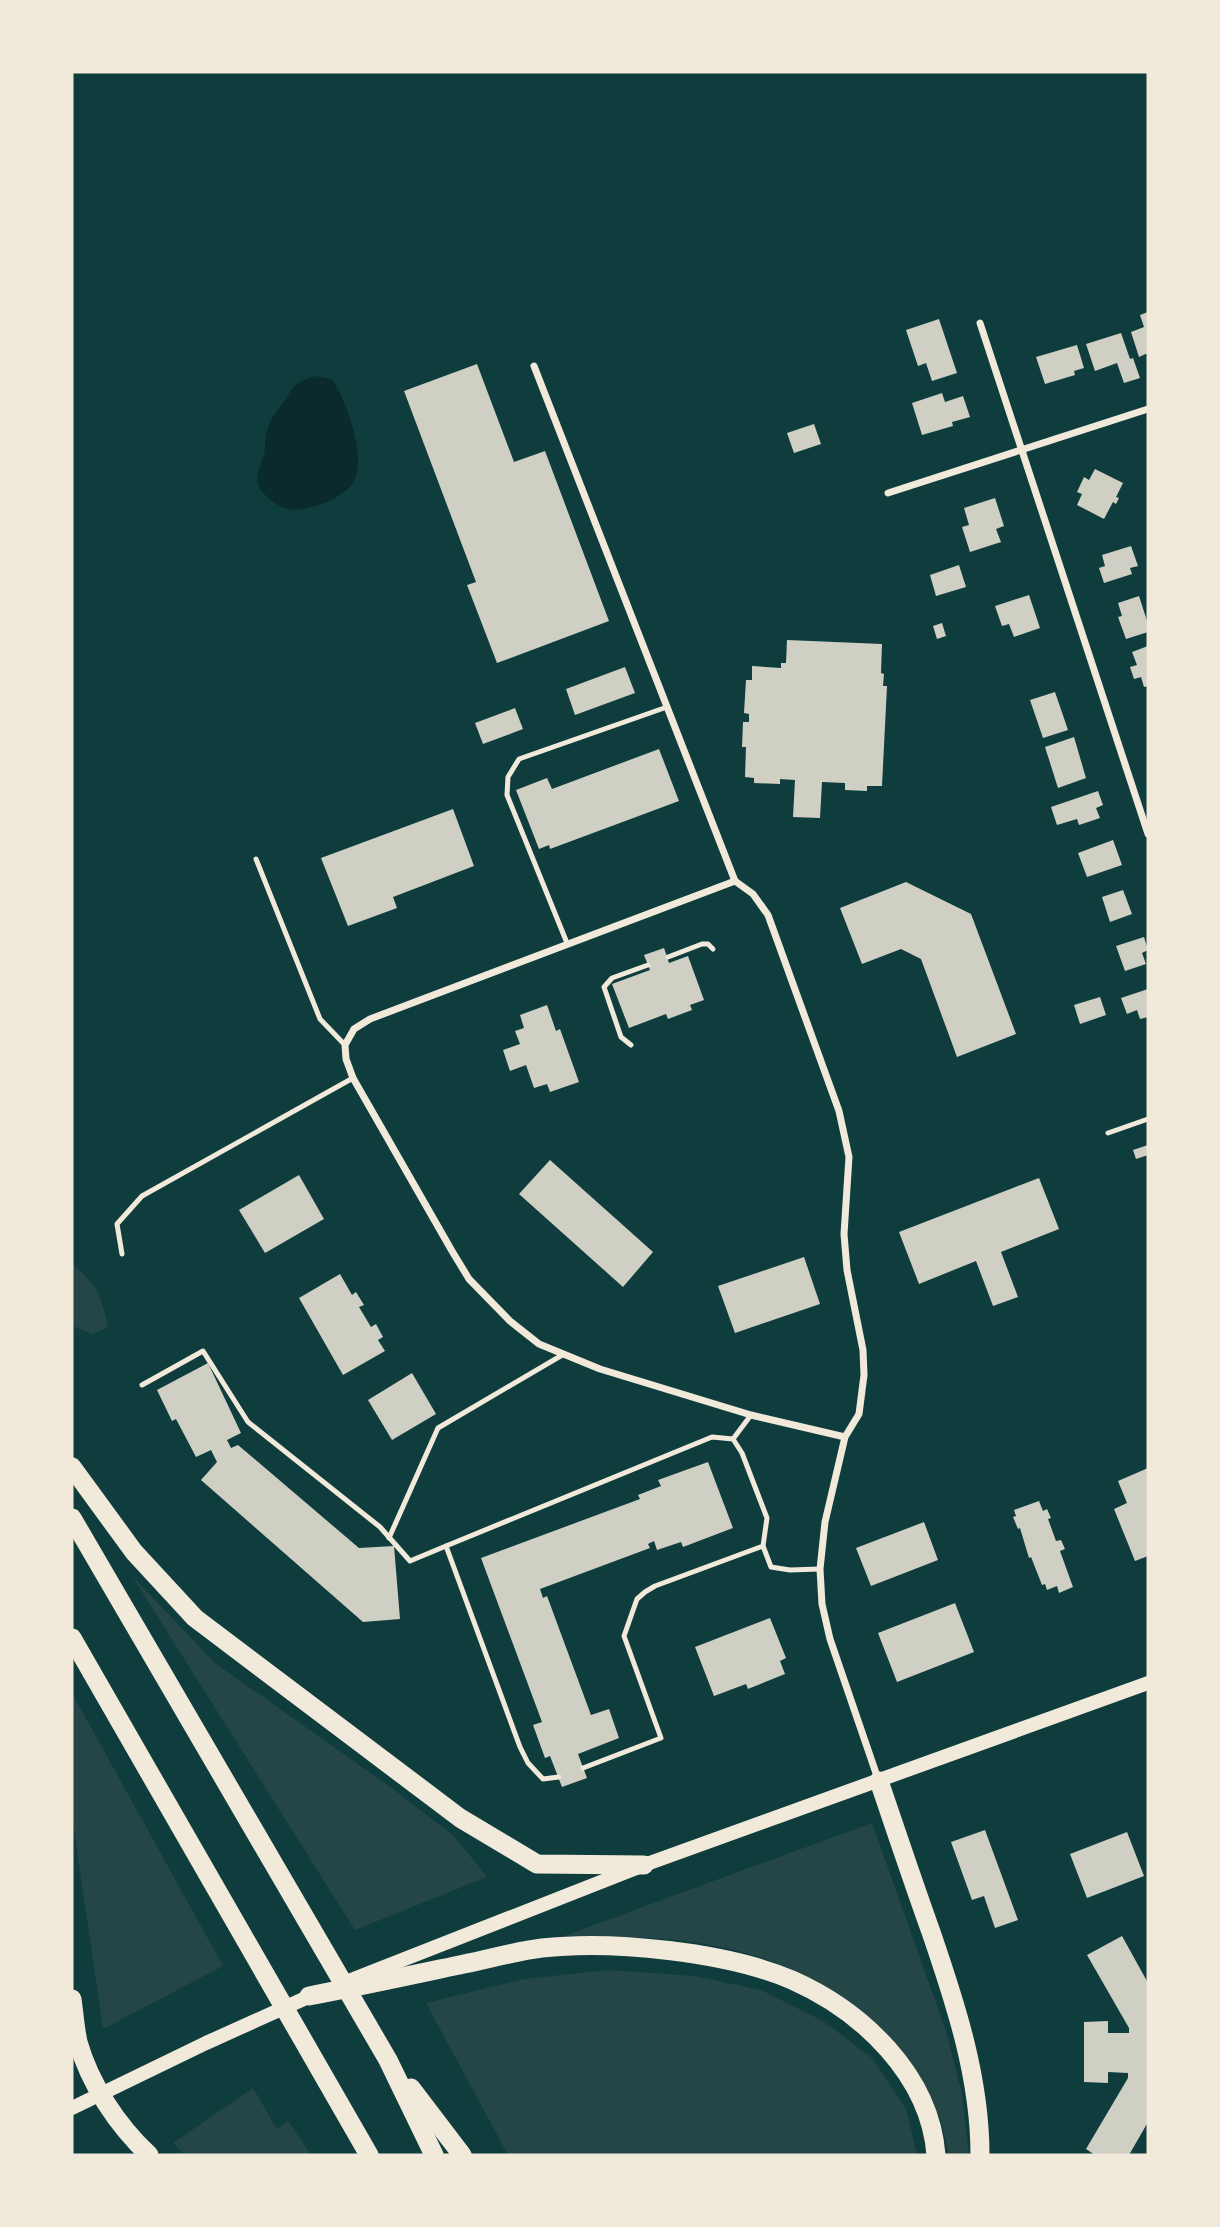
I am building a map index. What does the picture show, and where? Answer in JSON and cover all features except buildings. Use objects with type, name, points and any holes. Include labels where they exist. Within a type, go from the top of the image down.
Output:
[{"type":"highway","points":[[72,1467],[134,1552],[195,1618],[460,1818],[537,1864],[644,1865]]},
{"type":"highway","points":[[72,1518],[388,2060],[434,2155]]},
{"type":"highway","points":[[72,1638],[369,2155]]},
{"type":"highway","points":[[879,1781],[967,2048],[980,2119],[980,2155]]},
{"type":"highway","points":[[309,1996],[541,1948],[604,1945],[685,1953],[744,1965],[791,1980],[832,2002],[866,2026],[908,2075],[925,2107],[936,2155]]},
{"type":"highway","points":[[72,1999],[78,2042],[100,2094],[137,2144],[149,2155]]},
{"type":"highway","points":[[388,2060],[462,2155]]},
{"type":"main road","points":[[72,2108],[309,1996],[644,1865],[1148,1683]]},
{"type":"street","points":[[981,324],[1148,834]]},
{"type":"street","points":[[534,366],[734,881],[753,894],[768,915],[839,1111],[846,1138],[849,1157],[844,1234],[847,1270],[863,1350],[864,1375],[859,1414],[845,1437],[825,1522],[820,1569],[822,1604],[830,1639],[879,1781]]},
{"type":"street","points":[[888,493],[1148,409]]},
{"type":"street","points":[[734,881],[370,1019],[354,1029],[345,1045],[346,1059],[353,1078],[469,1279],[510,1321],[539,1344],[600,1369],[751,1415],[845,1437]]},
{"type":"lane","points":[[567,943],[507,795],[508,777],[519,759],[667,707]]},
{"type":"lane","points":[[256,859],[320,1019],[345,1045]]},
{"type":"lane","points":[[667,957],[702,944],[708,944],[713,949]]},
{"type":"lane","points":[[631,1045],[621,1037],[604,987],[611,978],[648,965]]},
{"type":"lane","points":[[122,1254],[117,1224],[142,1196],[353,1078]]},
{"type":"lane","points":[[1108,1133],[1148,1119]]},
{"type":"lane","points":[[142,1385],[203,1351],[248,1422],[380,1527],[410,1561],[712,1437],[733,1439],[743,1453],[767,1518],[763,1546],[771,1567],[790,1570],[820,1569]]},
{"type":"lane","points":[[389,1538],[438,1428],[564,1354]]},
{"type":"lane","points":[[733,1439],[751,1415]]},
{"type":"lane","points":[[446,1546],[520,1747],[528,1763],[543,1779],[558,1777]]},
{"type":"lane","points":[[583,1768],[661,1738],[624,1636],[637,1599],[655,1587],[763,1546]]},
{"type":"shaded area","points":[[314,376],[332,379],[343,400],[356,444],[357,471],[354,481],[343,493],[325,503],[305,509],[288,509],[276,504],[261,490],[258,472],[272,418],[293,388]]},
{"type":"shaded area","points":[[72,1264],[93,1285],[103,1306],[108,1327],[93,1334],[72,1326]]},
{"type":"shaded area","points":[[132,1576],[215,1663],[393,1789],[454,1836],[487,1877],[355,1930]]},
{"type":"shaded area","points":[[72,1693],[223,1966],[103,2029],[72,1816]]},
{"type":"shaded area","points":[[872,1823],[946,2031],[962,2094],[969,2155],[948,2155],[940,2118],[923,2083],[887,2035],[861,2011],[802,1974],[736,1950],[701,1943],[666,1939],[564,1936]]},
{"type":"shaded area","points":[[608,1970],[695,1976],[761,1990],[823,2021],[872,2058],[906,2109],[917,2155],[508,2155],[426,2003],[524,1979]]},
{"type":"shaded area","points":[[253,2088],[277,2129],[288,2121],[311,2155],[185,2155],[173,2143]]}]
